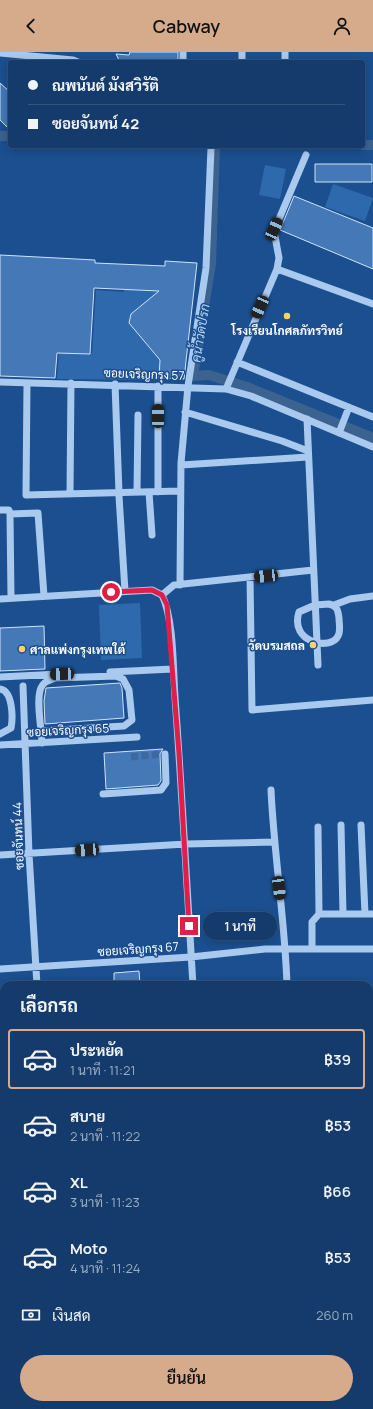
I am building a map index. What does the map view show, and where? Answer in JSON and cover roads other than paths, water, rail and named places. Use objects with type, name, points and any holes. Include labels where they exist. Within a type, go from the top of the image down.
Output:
[{"type":"street","points":[[0,54],[73,60]]},
{"type":"street","points":[[180,585],[181,465],[188,386],[206,268],[212,148]]},
{"type":"street","points":[[227,385],[277,269],[279,257],[274,240],[274,231],[306,155]]},
{"type":"street","points":[[277,269],[373,304]]},
{"type":"street","points":[[237,362],[373,417]]},
{"type":"street","name":"ซอยเจริญกรุง 57","points":[[0,382],[158,386],[227,385],[306,419],[341,428],[373,447]]},
{"type":"street","points":[[27,383],[26,495],[119,494],[180,491]]},
{"type":"street","points":[[70,494],[71,383]]},
{"type":"street","points":[[115,384],[119,494],[125,591]]},
{"type":"street","points":[[158,386],[158,492]]},
{"type":"street","points":[[341,428],[349,407]]},
{"type":"street","points":[[185,412],[282,441],[308,454]]},
{"type":"street","points":[[137,492],[138,415]]},
{"type":"street","points":[[306,419],[318,665]]},
{"type":"street","points":[[181,465],[308,454]]},
{"type":"street","points":[[149,492],[152,534]]},
{"type":"street","points":[[0,510],[9,510],[10,514],[12,598]]},
{"type":"street","points":[[10,514],[38,513],[44,596]]},
{"type":"street","points":[[162,595],[174,586],[180,585],[313,570]]},
{"type":"street","points":[[250,577],[252,710],[373,700]]},
{"type":"street","points":[[0,599],[152,590],[162,595],[168,613],[173,669],[186,844],[193,981]]},
{"type":"street","points":[[334,606],[338,610],[339,635],[336,639],[330,642],[317,642],[307,640],[300,634],[297,619],[299,612],[315,605],[334,606],[350,599],[373,596]]},
{"type":"street","points":[[0,677],[173,669]]},
{"type":"street","points":[[41,731],[124,726],[130,723],[132,720],[129,690],[126,682],[116,676],[55,678],[42,684],[39,692],[41,731],[42,743]]},
{"type":"street","name":"ซอยจันทน์ 44","points":[[23,686],[29,854],[36,981]]},
{"type":"street","points":[[0,688],[5,690],[8,694],[12,723],[11,728],[0,734]]},
{"type":"street","name":"ซอยเจริญกรุง 65","points":[[0,745],[137,737]]},
{"type":"street","points":[[103,794],[161,790],[166,783],[164,754],[179,753]]},
{"type":"street","points":[[271,790],[274,842],[286,949],[287,981]]},
{"type":"street","points":[[341,825],[343,914]]},
{"type":"street","points":[[361,826],[365,914]]},
{"type":"street","points":[[312,948],[312,922],[318,914],[318,827]]},
{"type":"street","points":[[0,855],[186,844],[274,842]]},
{"type":"street","points":[[318,914],[373,914]]},
{"type":"street","name":"ซอยเจริญกรุง 67","points":[[0,969],[191,957],[265,949],[373,949]]},
{"type":"waterway","points":[[0,136],[8,136]]},
{"type":"waterway","points":[[365,145],[373,145]]},
{"type":"waterway","name":"คูน้ำวัดปรก","points":[[215,148],[211,264],[193,376],[209,375],[247,387],[373,438]]},
{"type":"tunnel","points":[[131,757],[163,754]]},
{"type":"place","name":"โรงเรียนโกศลภัทรวิทย์","points":[[287,316]]},
{"type":"place","name":"วัดบรมสถล","points":[[313,645]]},
{"type":"place","name":"ศาลแพ่งกรุงเทพใต้","points":[[22,649]]}]
